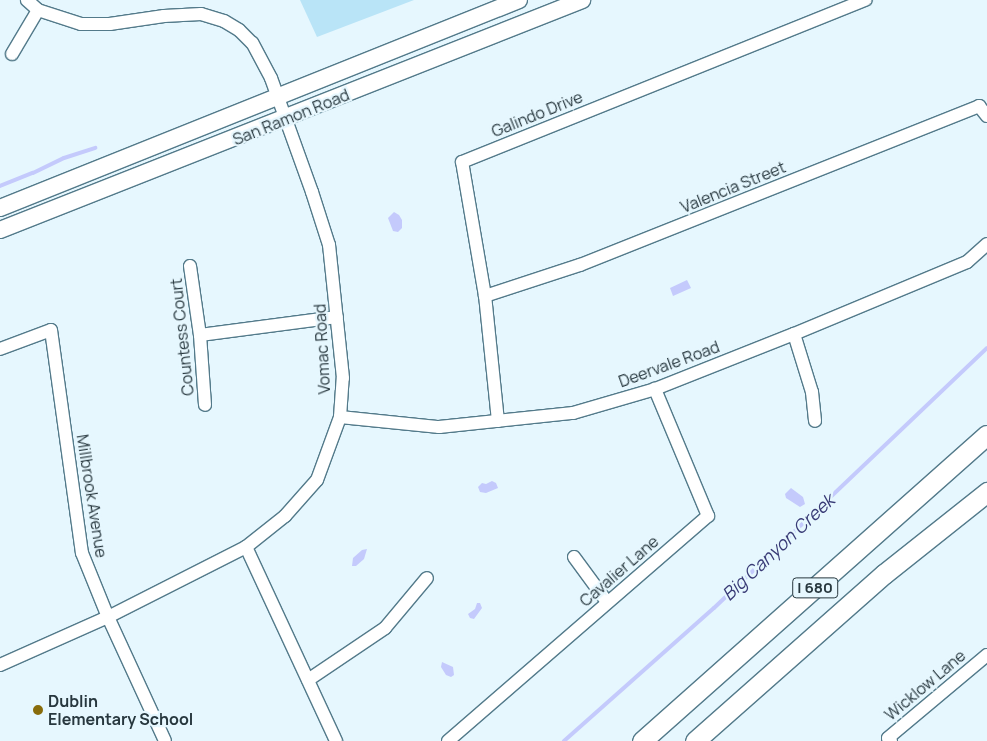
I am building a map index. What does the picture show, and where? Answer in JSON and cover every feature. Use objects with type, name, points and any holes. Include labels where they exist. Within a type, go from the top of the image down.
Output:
[{"type":"highway","name":"I 680","points":[[642,741],[987,435]]},
{"type":"highway","name":"I 680","points":[[695,741],[884,574],[987,492]]},
{"type":"main road","name":"San Ramon Road","points":[[0,208],[519,0]]},
{"type":"main road","name":"San Ramon Road","points":[[0,230],[286,119],[582,0]]},
{"type":"street","points":[[12,54],[38,10],[27,0]]},
{"type":"street","name":"Galindo Drive","points":[[498,421],[485,296],[462,162],[866,0]]},
{"type":"street","name":"Vomac Road","points":[[0,665],[108,617],[246,547],[285,516],[316,480],[340,418],[343,378],[328,245],[312,192],[278,96],[271,78],[252,43],[239,30],[224,21],[201,14],[164,16],[110,24],[81,24],[38,10]]},
{"type":"street","name":"Valencia Street","points":[[485,296],[580,265],[979,106],[987,116]]},
{"type":"street","name":"Deervale Road","points":[[340,418],[439,427],[573,413],[655,389],[794,334],[967,262],[987,244]]},
{"type":"street","name":"Countess Court","points":[[190,266],[200,335],[205,406]]},
{"type":"street","points":[[200,335],[337,317]]},
{"type":"street","name":"Millbrook Avenue","points":[[0,349],[51,330],[82,553],[108,617],[165,741]]},
{"type":"street","points":[[794,334],[812,392],[815,421]]},
{"type":"street","name":"Cavalier Lane","points":[[448,741],[708,516],[655,389]]},
{"type":"street","points":[[246,547],[336,741]]},
{"type":"street","points":[[574,557],[607,602]]},
{"type":"street","points":[[308,680],[385,628],[427,578]]},
{"type":"street","name":"Wicklow Lane","points":[[891,741],[888,738],[987,655]]},
{"type":"shaded area","points":[[300,0],[414,0],[317,37]]},
{"type":"shaded area","points":[[394,212],[402,220],[402,228],[398,232],[393,231],[388,218]]},
{"type":"shaded area","points":[[687,280],[691,288],[673,296],[670,288]]},
{"type":"shaded area","points":[[492,481],[496,483],[498,488],[486,493],[480,492],[478,487],[482,483],[486,484]]},
{"type":"shaded area","points":[[791,488],[803,497],[805,504],[800,507],[786,498],[785,494]]},
{"type":"shaded area","points":[[367,549],[364,559],[356,566],[352,566],[353,558],[362,550]]},
{"type":"shaded area","points":[[477,603],[480,603],[482,608],[474,619],[470,618],[468,614],[475,609]]},
{"type":"shaded area","points":[[442,662],[453,667],[454,675],[451,677],[446,675],[441,667]]},
{"type":"waterway","points":[[0,186],[64,158],[95,148]]},
{"type":"waterway","name":"Big Canyon Creek","points":[[564,741],[714,608],[987,348]]},
{"type":"place","name":"Dublin Elementary School","points":[[38,710]]}]
